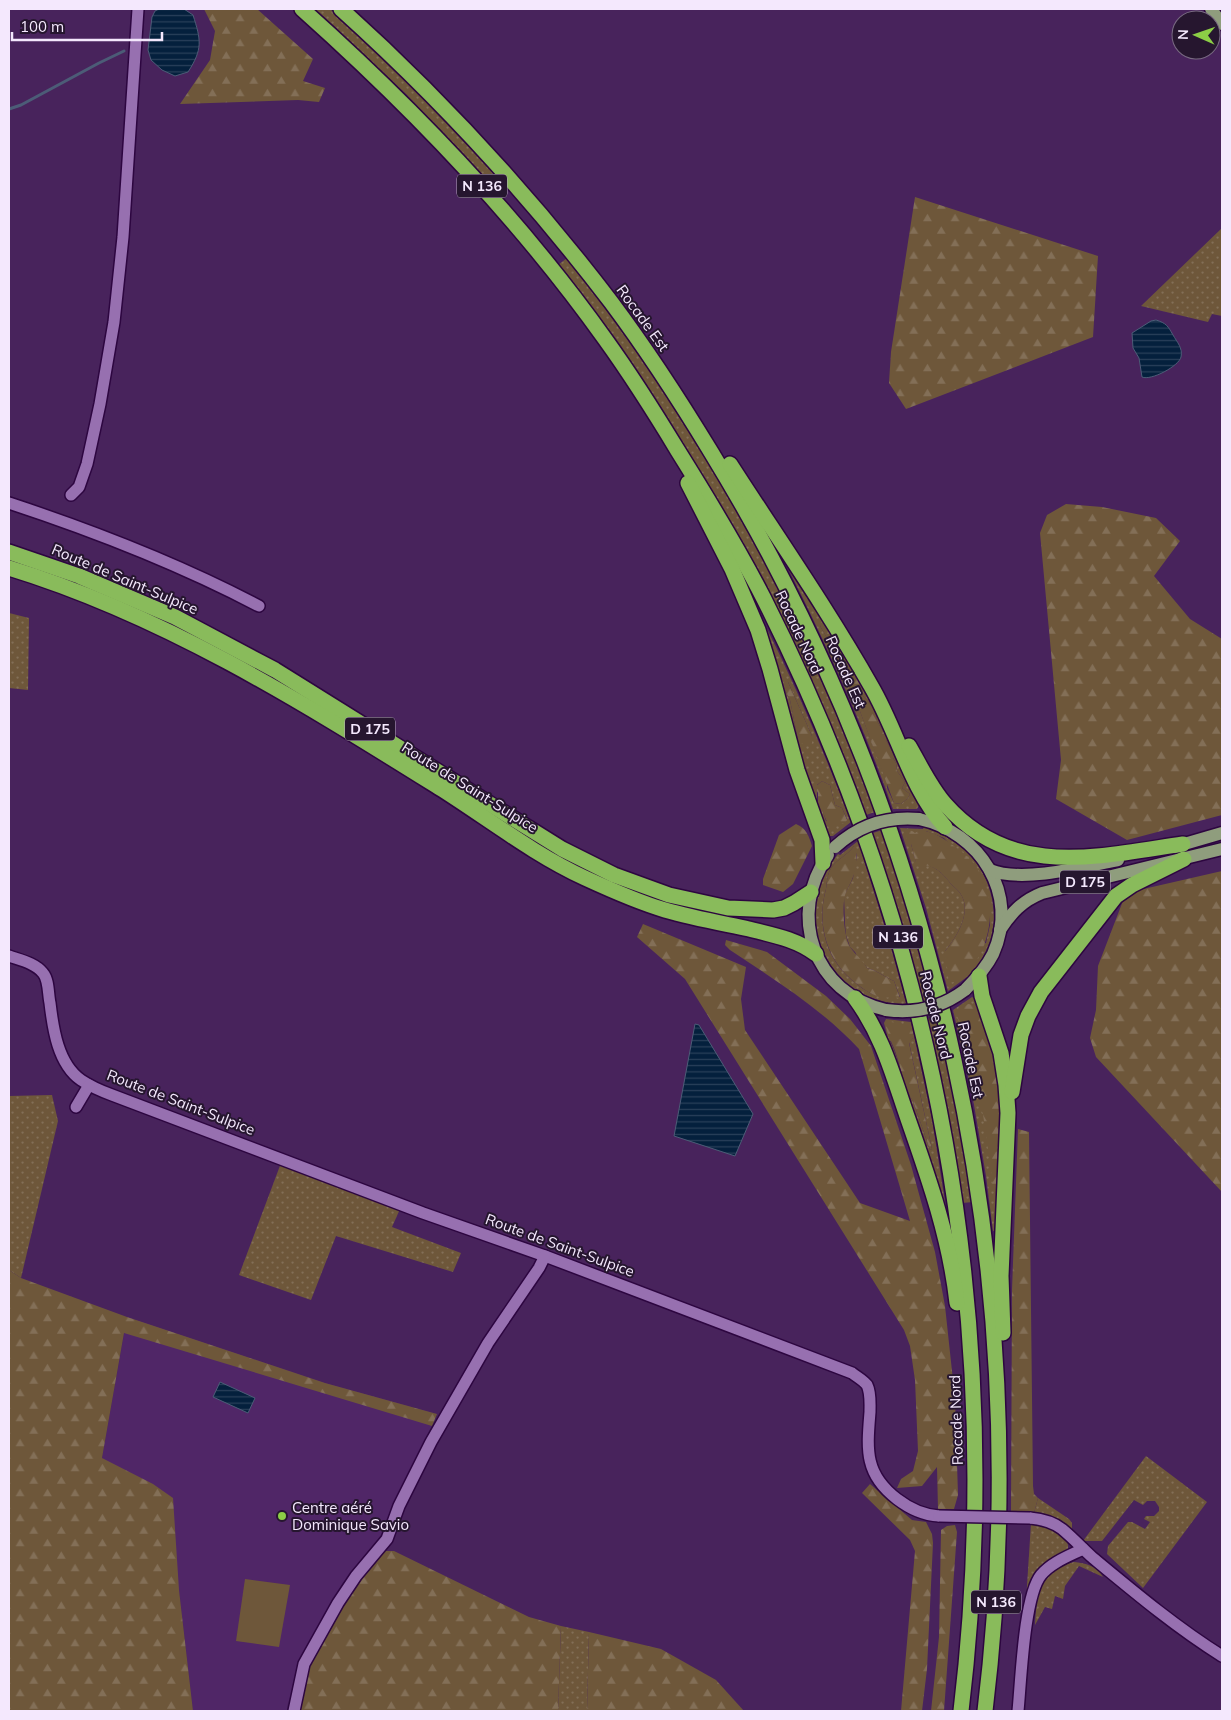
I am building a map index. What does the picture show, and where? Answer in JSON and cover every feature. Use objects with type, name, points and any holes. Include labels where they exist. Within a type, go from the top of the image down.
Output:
[{"type":"highway","name":"N 136","points":[[302,9],[362,62],[460,161],[542,256],[604,337],[638,386]]},
{"type":"highway","name":"Rocade Est","points":[[341,9],[427,89],[469,133],[524,195],[613,305],[660,372],[728,480],[799,612],[857,742],[910,893],[947,1029],[960,1088],[976,1178],[988,1274],[998,1408],[999,1492]]},
{"type":"highway","points":[[660,372],[698,415],[824,608],[871,686],[894,730],[920,791],[945,827]]},
{"type":"highway","points":[[638,386],[732,569],[752,614],[770,669],[797,770],[822,840],[823,863]]},
{"type":"highway","name":"Rocade Nord","points":[[638,386],[724,524],[797,667],[830,742],[866,836],[903,952],[924,1033],[947,1146],[962,1259],[972,1374],[975,1492],[974,1542],[967,1658],[961,1711]]},
{"type":"highway","name":"Route de Saint-Sulpice","points":[[9,552],[79,576],[175,617],[275,670],[562,849],[614,875],[669,895],[728,908],[763,910],[778,908],[794,903],[811,892]]},
{"type":"highway","name":"Route de Saint-Sulpice","points":[[9,568],[79,592],[170,632],[260,679],[583,877],[636,900],[665,910],[783,937],[807,947],[816,954]]},
{"type":"highway","points":[[871,686],[888,706],[939,796],[960,819],[986,838],[1020,853],[1057,858],[1184,852]]},
{"type":"highway","points":[[1008,1113],[1021,1035],[1028,1016],[1041,992],[1116,896],[1184,852]]},
{"type":"highway","points":[[979,976],[982,996],[1001,1053],[1008,1113],[1002,1276],[1003,1407],[999,1492]]},
{"type":"highway","points":[[855,998],[871,1020],[884,1049],[914,1135],[948,1246],[962,1345],[974,1542]]},
{"type":"highway","name":"N 136","points":[[985,1711],[996,1601],[999,1492]]},
{"type":"main road","points":[[1211,9],[1222,24]]},
{"type":"main road","points":[[896,818],[919,819],[945,827],[970,844],[983,858],[996,884],[1000,899],[1000,930],[994,953],[979,976],[965,990],[947,1002],[927,1009],[906,1012],[886,1010],[855,998],[832,979],[816,954],[810,936],[808,917],[811,892],[823,863],[835,847],[853,833],[874,823],[896,818]]},
{"type":"main road","name":"D 175","points":[[1000,930],[1017,907],[1032,897],[1184,852],[1222,834]]},
{"type":"main road","name":"D 175","points":[[990,870],[998,873],[1022,874],[1184,852],[1222,849]]},
{"type":"street","points":[[71,495],[79,487],[87,464],[100,404],[114,322],[123,237],[138,9]]},
{"type":"street","points":[[9,503],[162,560],[222,586],[259,606]]},
{"type":"street","name":"Route de Saint-Sulpice","points":[[9,956],[30,963],[42,972],[46,981],[51,1016],[63,1058],[76,1075],[89,1085],[121,1099],[423,1213],[545,1256],[852,1373],[861,1378],[869,1391],[868,1446],[872,1468],[877,1478],[891,1494],[909,1507],[925,1514],[1030,1518],[1046,1521],[1062,1529],[1083,1549],[1200,1642],[1222,1656]]},
{"type":"street","points":[[76,1107],[89,1085]]},
{"type":"street","points":[[294,1711],[304,1664],[334,1610],[356,1576],[387,1539],[399,1506],[431,1442],[488,1343],[539,1268],[545,1256]]},
{"type":"street","points":[[1018,1711],[1028,1609],[1034,1588],[1039,1577],[1050,1566],[1083,1549]]},
{"type":"shaded area","name":"Centre aéré Dominique Savio","points":[[127,1317],[325,1383],[437,1414],[381,1535],[342,1584],[302,1663],[287,1711],[193,1711],[179,1590],[102,1458]]},
{"type":"green space","points":[[204,9],[257,9],[313,59],[303,81],[325,88],[319,102],[298,100],[180,104],[210,60],[215,31]]},
{"type":"green space","points":[[315,9],[330,9],[414,87],[505,184],[496,190],[406,94]]},
{"type":"green space","points":[[915,197],[1098,256],[1093,337],[906,409],[889,383],[891,352]]},
{"type":"green space","points":[[1222,228],[1222,316],[1212,314],[1208,322],[1141,306]]},
{"type":"green space","points":[[567,258],[662,389],[720,480],[747,527],[797,623],[818,669],[848,740],[875,812],[866,815],[837,740],[805,668],[771,597],[733,528],[694,460],[651,394],[606,329],[558,265]]},
{"type":"green space","points":[[1066,504],[1102,507],[1156,518],[1180,541],[1154,576],[1190,619],[1222,639],[1222,815],[1127,840],[1056,799],[1061,760],[1040,533],[1047,515]]},
{"type":"green space","points":[[778,549],[794,570],[827,622],[823,622],[820,626],[830,643],[858,706],[894,803],[901,804],[910,794],[902,788],[905,782],[897,771],[893,753],[877,721],[876,710],[862,695],[863,689],[858,677],[846,661],[845,653],[828,624],[856,668],[890,732],[920,803],[917,809],[893,809],[854,710]]},
{"type":"green space","points":[[737,571],[769,632],[798,695],[851,822],[833,836],[830,836],[816,805]],"holes":[[[788,682],[812,736],[812,743],[798,740],[790,700],[783,686]],[[822,781],[830,785],[835,805],[842,808],[847,819],[839,823],[826,821],[822,808],[817,801],[817,785]]]},
{"type":"green space","points":[[9,613],[29,618],[28,690],[9,688]]},
{"type":"green space","points":[[826,622],[845,653],[846,661],[858,677],[863,689],[862,695],[876,710],[877,721],[893,753],[897,771],[905,782],[902,788],[910,794],[901,804],[894,803],[858,706],[830,643],[820,626],[821,623]]},
{"type":"green space","points":[[786,680],[812,736],[812,743],[807,745],[800,743],[798,740],[790,700],[783,686]]},
{"type":"green space","points":[[822,781],[830,785],[835,805],[842,808],[847,820],[845,823],[830,826],[826,820],[818,804],[818,793],[815,787]]},
{"type":"green space","points":[[796,824],[807,833],[812,846],[793,884],[783,892],[763,885],[763,879],[779,835]]},
{"type":"green space","points":[[924,827],[948,838],[968,853],[983,874],[993,903],[993,930],[983,957],[969,978],[967,977],[948,991],[926,908],[900,828],[923,829]],"holes":[[[926,831],[944,838],[985,884],[990,925],[986,943],[945,951],[962,924],[965,908],[964,900],[940,872],[933,867],[916,862],[911,844]]]},
{"type":"green space","points":[[882,830],[933,998],[923,1001],[873,833]]},
{"type":"green space","points":[[910,830],[915,833],[920,830],[932,833],[944,839],[968,857],[981,874],[986,885],[989,897],[990,921],[984,945],[971,969],[963,977],[953,982],[949,983],[945,951],[962,924],[965,908],[964,900],[940,872],[916,863],[911,844],[904,835]]},
{"type":"green space","points":[[858,841],[889,940],[906,1003],[904,1004],[883,1001],[864,994],[848,984],[824,954],[818,936],[815,916],[817,895],[825,873],[838,854],[840,855]],"holes":[[[854,846],[857,856],[853,878],[844,896],[846,935],[850,947],[860,962],[867,968],[894,981],[900,997],[876,995],[860,987],[838,965],[826,941],[822,916],[829,872],[832,866]]]},
{"type":"green space","points":[[854,846],[856,847],[856,866],[845,895],[844,906],[847,940],[867,968],[894,981],[900,998],[878,996],[860,986],[838,965],[826,942],[822,916],[828,875],[835,863]]},
{"type":"green space","points":[[1222,871],[1222,1192],[1096,1057],[1090,1038],[1096,1010],[1098,966],[1126,893]]},
{"type":"green space","points":[[643,924],[746,967],[741,999],[745,1030],[860,1203],[910,1221],[859,1049],[845,1034],[814,1008],[730,950],[725,945],[726,940],[767,952],[826,996],[850,1019],[871,1046],[911,1165],[935,1252],[945,1306],[955,1399],[958,1495],[954,1509],[938,1509],[937,1467],[922,1486],[897,1488],[901,1479],[913,1471],[918,1451],[915,1380],[910,1346],[904,1330],[685,979],[637,937]]},
{"type":"green space","points":[[972,997],[976,999],[995,1056],[1003,1101],[998,1231],[993,1231],[972,1093],[953,1010]]},
{"type":"green space","points":[[968,1004],[975,1005],[988,1045],[998,1086],[1000,1129],[997,1153],[998,1200],[996,1206],[983,1114],[972,1063],[956,1013]]},
{"type":"green space","points":[[937,1016],[948,1063],[973,1202],[962,1203],[947,1111],[927,1019]]},
{"type":"green space","points":[[886,1019],[911,1022],[932,1119],[950,1234],[890,1047],[884,1023]],"holes":[[[913,1038],[909,1042],[932,1149],[930,1150],[890,1041]]]},
{"type":"green space","points":[[891,1022],[910,1025],[913,1038],[909,1043],[932,1149],[930,1150],[887,1031],[886,1027]]},
{"type":"green space","points":[[52,1095],[58,1121],[21,1278],[9,1270],[9,1096]]},
{"type":"green space","points":[[1018,1129],[1029,1132],[1033,1486],[1034,1494],[1038,1498],[1034,1513],[1011,1512],[1012,1290]]},
{"type":"green space","points":[[281,1163],[400,1209],[392,1227],[461,1253],[453,1272],[336,1236],[311,1300],[239,1275]]},
{"type":"green space","points":[[9,1270],[21,1278],[127,1317],[325,1383],[437,1414],[432,1426],[124,1333],[102,1458],[153,1484],[173,1498],[179,1590],[193,1711],[9,1711]]},
{"type":"green space","points":[[1146,1456],[1207,1502],[1143,1588],[1107,1554],[1108,1546],[1128,1522],[1132,1522],[1145,1529],[1150,1522],[1144,1519],[1146,1516],[1154,1516],[1159,1511],[1155,1501],[1147,1501],[1143,1505],[1134,1500],[1102,1541],[1083,1541]]},
{"type":"green space","points":[[870,1484],[912,1520],[926,1522],[932,1534],[927,1669],[922,1711],[901,1711],[915,1551],[910,1540],[862,1493]]},
{"type":"green space","points":[[1038,1498],[1069,1519],[1072,1523],[1072,1529],[1034,1513]]},
{"type":"green space","points":[[1031,1523],[1057,1532],[1066,1540],[1068,1546],[1067,1553],[1026,1602]]},
{"type":"green space","points":[[955,1525],[957,1532],[944,1711],[931,1711],[939,1637],[941,1530],[947,1526]]},
{"type":"green space","points":[[384,1551],[394,1551],[529,1617],[561,1626],[558,1711],[299,1711],[307,1664],[347,1597]]},
{"type":"green space","points":[[1074,1562],[1090,1566],[1103,1577],[1079,1566],[1065,1586],[1063,1599],[1055,1596],[1052,1609],[1045,1607],[1035,1625],[1037,1602],[1042,1584],[1053,1571]]},
{"type":"green space","points":[[245,1579],[290,1585],[279,1647],[236,1641]]},
{"type":"green space","points":[[561,1626],[589,1632],[587,1711],[558,1711]]},
{"type":"green space","points":[[589,1632],[661,1649],[716,1680],[744,1711],[587,1711]]},
{"type":"water","points":[[159,9],[184,9],[193,15],[198,31],[199,44],[196,57],[188,72],[175,76],[162,70],[151,60],[148,50],[152,17],[155,11]]},
{"type":"water","points":[[1156,320],[1170,329],[1180,348],[1181,357],[1179,361],[1164,372],[1146,378],[1142,377],[1139,358],[1133,348],[1132,333],[1151,321]]},
{"type":"water","points":[[695,1024],[699,1025],[753,1114],[735,1156],[674,1136]]},
{"type":"water","points":[[220,1382],[255,1398],[248,1413],[213,1397]]},
{"type":"waterway","points":[[9,109],[21,105],[124,51]]},
{"type":"place","name":"Centre aéré Dominique Savio","points":[[282,1516]]}]
